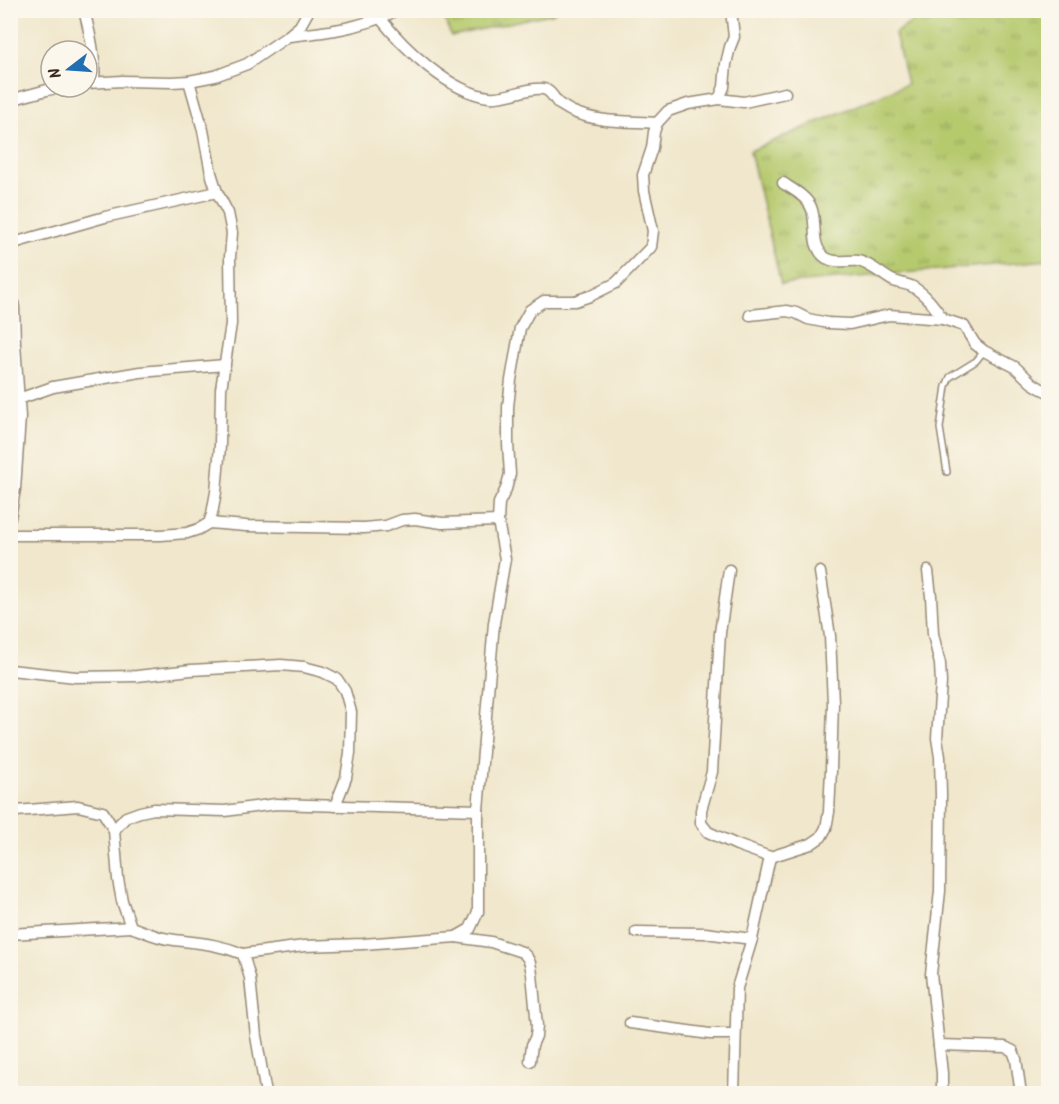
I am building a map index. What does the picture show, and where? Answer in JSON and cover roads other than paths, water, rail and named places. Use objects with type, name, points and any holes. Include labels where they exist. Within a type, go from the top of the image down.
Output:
[{"type":"street","points":[[84,10],[91,39]]},
{"type":"street","points":[[99,82],[189,81],[215,75],[247,64],[288,36],[300,26],[309,10]]},
{"type":"street","points":[[718,99],[724,87],[726,64],[734,38],[731,10]]},
{"type":"street","points":[[288,36],[344,29],[391,13]]},
{"type":"street","points":[[380,18],[422,62],[448,81],[470,92],[489,97],[511,96],[532,89],[544,89],[558,103],[571,111],[591,118],[617,122],[657,123]]},
{"type":"street","points":[[189,81],[211,173],[217,192],[228,213],[232,232],[231,324],[221,389],[216,492],[209,523]]},
{"type":"street","points":[[10,100],[39,92]]},
{"type":"street","points":[[456,937],[471,929],[478,912],[478,810],[494,623],[505,559],[498,521],[499,503],[510,474],[508,407],[520,328],[530,310],[544,301],[575,301],[616,283],[651,247],[653,231],[644,191],[643,175],[657,123],[668,111],[688,104],[718,99],[744,102],[785,93]]},
{"type":"street","points":[[783,183],[805,198],[811,206],[815,240],[824,256],[830,260],[866,263],[894,282],[909,285],[922,293],[943,319]]},
{"type":"street","points":[[10,244],[105,217],[217,192]]},
{"type":"street","points":[[10,284],[14,308],[15,400],[20,417],[15,489],[10,518]]},
{"type":"street","points":[[750,315],[787,312],[796,313],[808,319],[849,324],[889,315],[943,319],[964,326],[975,344],[1015,367],[1032,383],[1048,392]]},
{"type":"street","points":[[15,400],[53,387],[140,372],[225,365]]},
{"type":"street","points":[[10,535],[161,535],[187,533],[209,523],[246,526],[364,528],[386,526],[402,520],[415,519],[442,523],[498,521]]},
{"type":"street","points":[[729,570],[720,633],[712,772],[701,810],[701,823],[708,832],[770,857],[811,844],[821,837],[826,828],[830,801],[833,703],[830,636],[820,572]]},
{"type":"street","points":[[928,571],[933,634],[940,664],[941,683],[937,738],[941,795],[940,891],[931,974],[942,1073],[942,1094]]},
{"type":"street","points":[[10,670],[76,677],[137,676],[191,670],[280,665],[304,667],[323,672],[337,679],[345,691],[351,712],[350,753],[346,778],[335,806]]},
{"type":"street","points":[[114,830],[126,817],[154,809],[225,811],[276,804],[478,810]]},
{"type":"street","points":[[10,809],[16,811],[78,806],[104,812],[114,830],[118,879],[122,901],[131,927]]},
{"type":"street","points":[[734,1094],[737,988],[752,939],[770,857]]},
{"type":"street","points":[[10,934],[131,927],[165,939],[227,947],[243,954],[304,946],[363,945],[456,937],[491,942],[522,952],[530,963],[537,1026],[530,1061]]},
{"type":"street","points":[[636,932],[705,933],[752,939]]},
{"type":"street","points":[[243,954],[250,978],[256,1036],[266,1094]]},
{"type":"street","points":[[630,1023],[710,1034],[735,1034]]},
{"type":"street","points":[[939,1045],[1005,1047],[1013,1051],[1021,1094]]},
{"type":"lane","points":[[947,472],[940,428],[946,386],[950,377],[976,361],[984,351]]}]
